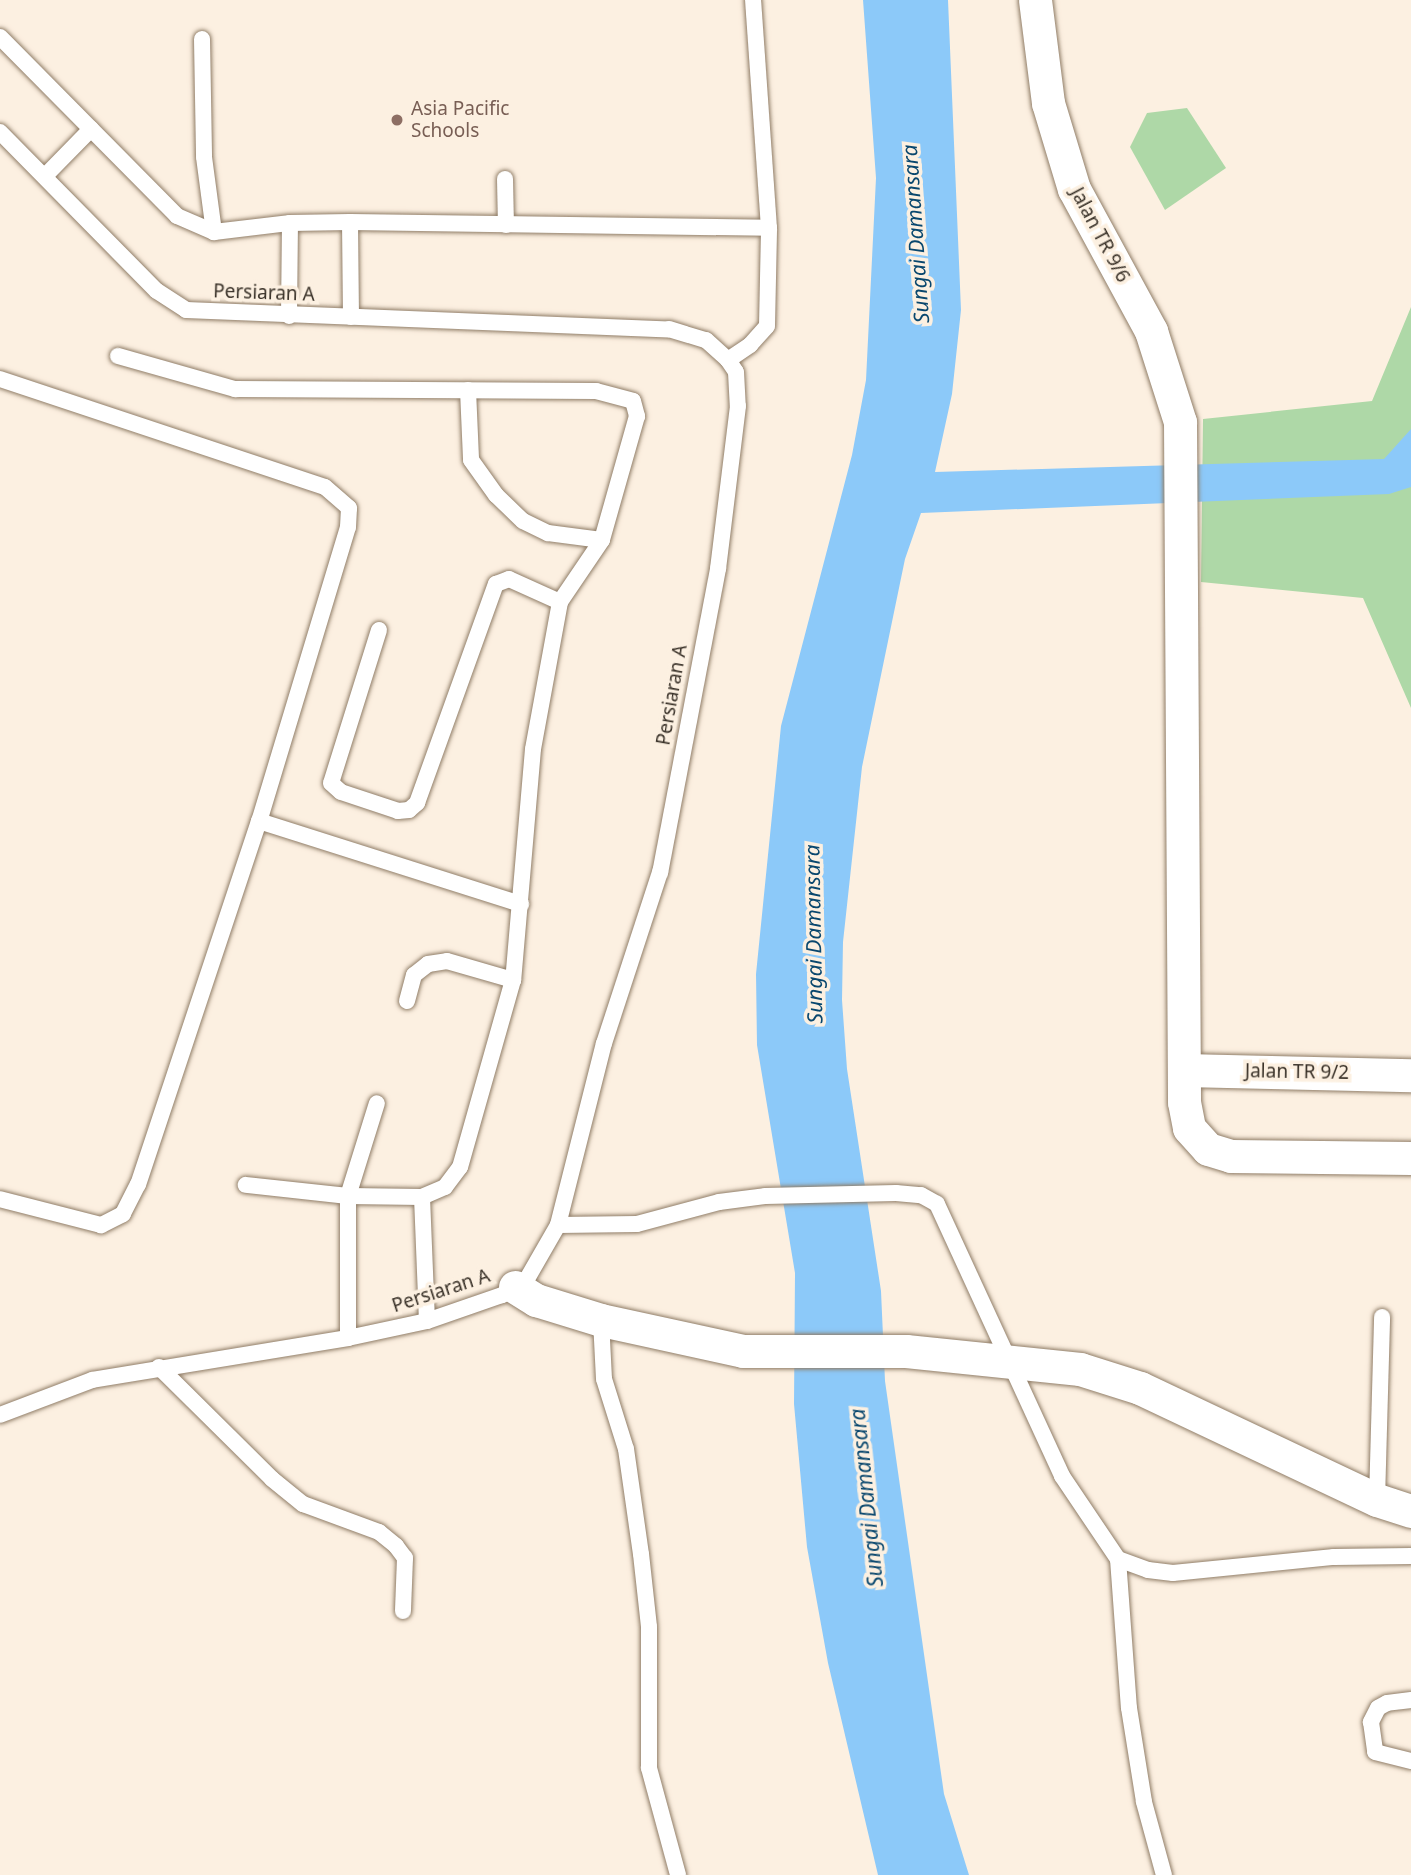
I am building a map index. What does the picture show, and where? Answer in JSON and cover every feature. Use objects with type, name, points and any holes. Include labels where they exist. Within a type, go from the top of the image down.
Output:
[{"type":"street","name":"Jalan TR 9/6","points":[[1035,0],[1048,103],[1074,189],[1151,331],[1180,422],[1184,1070],[1189,1128],[1208,1149],[1231,1156],[1411,1158]]},
{"type":"street","name":"Jalan TR 9/2","points":[[1184,1070],[1411,1075]]},
{"type":"street","points":[[515,1287],[536,1300],[601,1320],[743,1352],[906,1352],[1011,1359],[1080,1369],[1140,1388],[1377,1500],[1411,1511]]},
{"type":"lane","points":[[728,360],[750,345],[767,326],[769,228],[753,0]]},
{"type":"lane","points":[[0,37],[177,216],[214,232],[290,223],[350,222],[725,225],[769,228]]},
{"type":"lane","points":[[202,39],[204,157],[214,232]]},
{"type":"lane","points":[[45,176],[91,129]]},
{"type":"lane","name":"Persiaran A","points":[[0,132],[157,291],[186,310],[669,329],[706,340],[728,360],[736,372],[738,406],[718,569],[663,859],[604,1043],[558,1226],[547,1251],[527,1279],[515,1287],[427,1321],[348,1338],[92,1380],[0,1415]]},
{"type":"lane","points":[[505,179],[506,225]]},
{"type":"lane","points":[[350,222],[351,317]]},
{"type":"lane","points":[[289,316],[290,223]]},
{"type":"lane","points":[[118,356],[235,388],[596,391],[633,401],[637,416],[602,540],[560,602],[533,749],[513,980],[460,1167],[445,1187],[422,1197],[348,1196],[246,1185]]},
{"type":"lane","points":[[0,379],[325,487],[349,508],[348,527],[259,821],[138,1184],[123,1214],[101,1226],[0,1199]]},
{"type":"lane","points":[[468,390],[471,460],[496,495],[523,521],[548,533],[602,540]]},
{"type":"lane","points":[[379,630],[331,783],[341,792],[398,811],[409,810],[417,803],[496,584],[509,579],[560,602]]},
{"type":"lane","points":[[259,821],[521,904]]},
{"type":"lane","points":[[407,1000],[415,975],[428,964],[447,961],[513,980]]},
{"type":"lane","points":[[348,1338],[348,1196],[377,1103]]},
{"type":"lane","points":[[558,1226],[637,1224],[719,1202],[765,1196],[896,1193],[921,1195],[937,1204],[1011,1359],[1034,1421],[1062,1476],[1118,1559],[1129,1708],[1144,1802],[1164,1875]]},
{"type":"lane","points":[[422,1197],[427,1321]]},
{"type":"lane","points":[[1377,1500],[1382,1317]]},
{"type":"lane","points":[[601,1320],[604,1379],[626,1449],[649,1627],[649,1768],[678,1875]]},
{"type":"lane","points":[[159,1367],[272,1479],[303,1504],[379,1532],[396,1546],[405,1558],[403,1612]]},
{"type":"lane","points":[[1118,1559],[1148,1570],[1173,1573],[1334,1557],[1411,1556]]},
{"type":"lane","points":[[1411,1700],[1387,1703],[1378,1708],[1371,1722],[1375,1752],[1411,1761]]},
{"type":"green space","points":[[1187,108],[1226,168],[1165,210],[1130,147],[1147,113]]},
{"type":"green space","points":[[1411,307],[1411,708],[1363,598],[1201,582],[1203,419],[1372,401]]},
{"type":"water","name":"Sungai Damansara","points":[[863,0],[948,0],[961,310],[952,394],[935,472],[1384,459],[1411,429],[1411,487],[1389,494],[921,513],[905,559],[862,767],[843,942],[842,1000],[847,1069],[881,1291],[885,1381],[944,1794],[969,1875],[878,1875],[828,1663],[807,1547],[794,1404],[795,1273],[757,1045],[756,974],[781,726],[852,455],[866,380],[876,178]]},
{"type":"place","name":"Asia Pacific Schools","points":[[397,120]]}]
